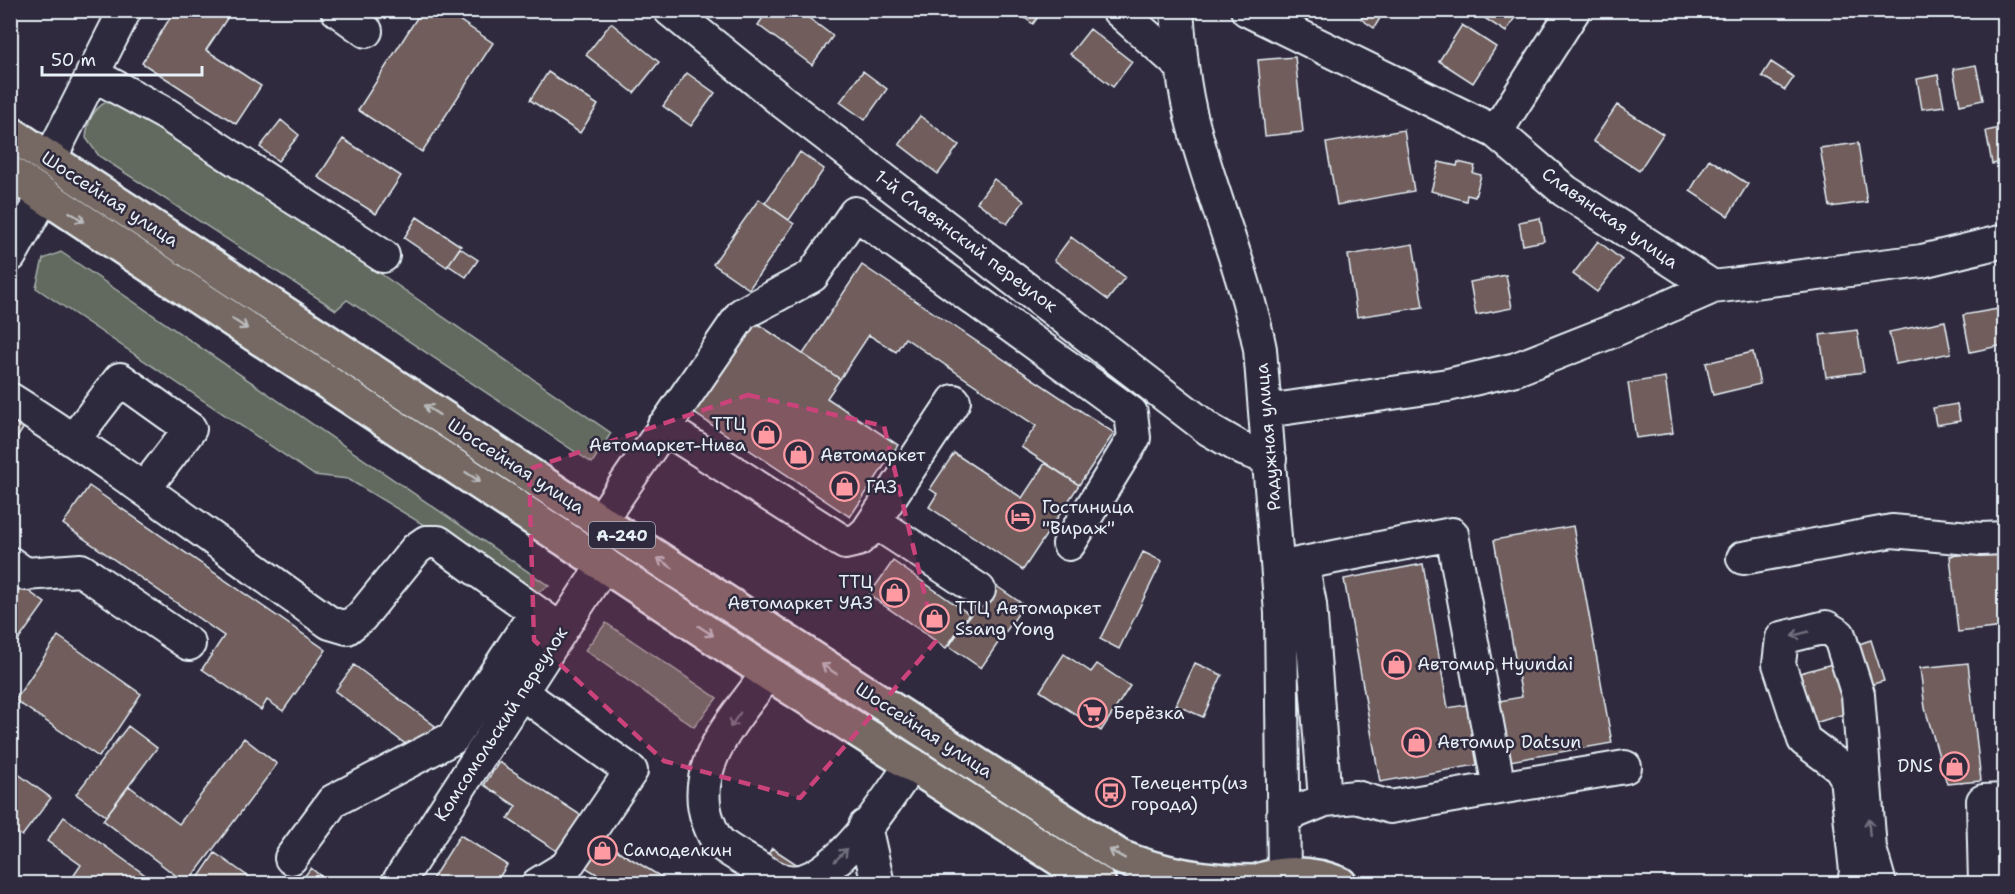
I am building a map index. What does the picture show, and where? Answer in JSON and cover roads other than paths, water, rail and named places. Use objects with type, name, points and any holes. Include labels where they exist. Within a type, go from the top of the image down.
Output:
[{"type":"main road","name":"Шоссейная улица","points":[[10,133],[600,521],[1120,857],[1142,866],[1192,878],[1263,880],[1312,876],[1341,882]]},
{"type":"main road","name":"Шоссейная улица","points":[[10,173],[768,673],[1099,884]]},
{"type":"street","points":[[50,159],[125,10]]},
{"type":"street","points":[[337,10],[366,31]]},
{"type":"street","name":"1-й Славянский переулок","points":[[670,10],[783,102],[1210,430],[1243,449],[1270,459]]},
{"type":"street","points":[[1118,10],[1181,66]]},
{"type":"street","name":"Радужная улица","points":[[1177,10],[1181,66],[1201,153],[1252,308],[1260,349],[1270,459],[1290,566],[1283,817],[1263,880]]},
{"type":"street","name":"Славянская улица","points":[[1247,10],[1496,132],[1565,191],[1713,287]]},
{"type":"street","points":[[1496,132],[1574,10]]},
{"type":"street","points":[[92,74],[166,114],[383,256]]},
{"type":"street","points":[[10,256],[44,195]]},
{"type":"street","points":[[600,521],[742,314],[812,276],[855,213],[1131,413],[1134,438],[1069,544]]},
{"type":"street","points":[[1266,411],[1448,385],[1516,369],[1610,332],[1713,287],[1922,261],[2004,241]]},
{"type":"street","points":[[74,440],[120,379],[190,429],[145,488]]},
{"type":"street","points":[[10,399],[145,488],[190,524],[330,622],[347,628],[361,617],[416,549],[426,542],[438,542],[549,621],[453,738],[333,801],[291,858]]},
{"type":"street","points":[[663,427],[845,543],[858,540],[875,522],[954,402]]},
{"type":"street","points":[[875,522],[979,590]]},
{"type":"street","points":[[1743,558],[1892,531],[1981,539],[2004,538]]},
{"type":"street","points":[[1325,800],[1310,604],[1290,566],[1452,534],[1499,788]]},
{"type":"street","points":[[10,563],[25,574],[81,570],[189,644]]},
{"type":"street","name":"Комсомольский переулок","points":[[397,884],[522,693],[549,621],[604,564]]},
{"type":"street","points":[[1854,884],[1856,871],[1846,777],[1840,767],[1804,740],[1779,664],[1782,638],[1826,627],[1839,635],[1858,695],[1870,849],[1880,884]]},
{"type":"street","points":[[768,673],[716,748],[704,773],[703,807],[711,831],[720,843],[772,877],[795,883],[813,876],[834,862],[865,826],[912,764]]},
{"type":"street","points":[[522,693],[631,771],[566,867],[538,884]]},
{"type":"street","points":[[1283,817],[1325,800],[1356,797],[1390,807],[1625,767]]},
{"type":"street","points":[[1985,884],[1994,835],[1983,801],[2004,800]]},
{"type":"street","points":[[865,826],[878,884]]},
{"type":"place","name":"ТТЦ Автомаркет-Нива","points":[[767,434]]},
{"type":"place","name":"Автомаркет","points":[[799,455]]},
{"type":"place","name":"ГАЗ","points":[[845,487]]},
{"type":"place","name":"Гостиница \"Вираж\"","points":[[1021,517]]},
{"type":"place","name":"ТТЦ Автомаркет УАЗ","points":[[894,592]]},
{"type":"place","name":"ТТЦ Автомаркет Ssang Yong","points":[[934,618]]},
{"type":"place","name":"Автомир Hyundai","points":[[1396,664]]},
{"type":"place","name":"Берёзка","points":[[1092,713]]},
{"type":"place","name":"Автомир Datsun","points":[[1416,742]]},
{"type":"place","name":"DNS","points":[[1954,766]]},
{"type":"place","name":"Телецентр(из города)","points":[[1110,793]]},
{"type":"place","name":"Самоделкин","points":[[602,850]]}]
